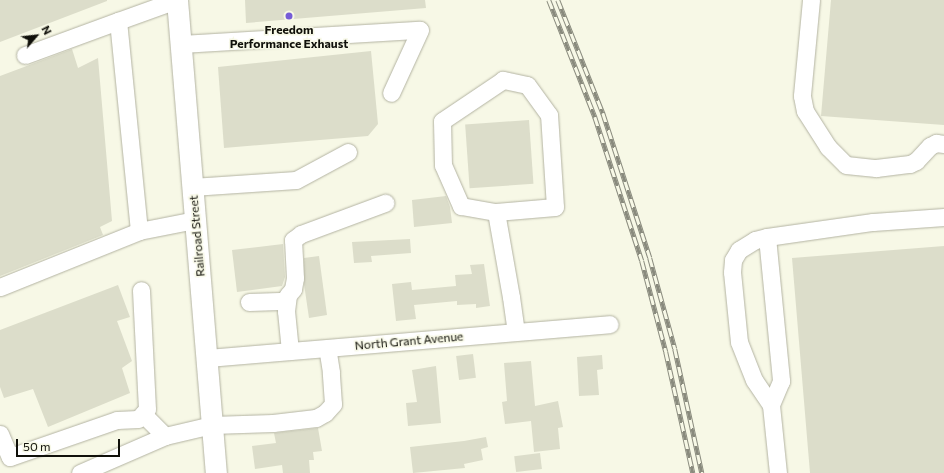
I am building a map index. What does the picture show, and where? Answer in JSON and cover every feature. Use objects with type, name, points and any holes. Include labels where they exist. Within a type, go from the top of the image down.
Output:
[{"type":"main road","name":"Railroad Street","points":[[176,0],[216,473]]},
{"type":"street","points":[[25,55],[176,0]]},
{"type":"street","points":[[811,0],[802,96],[805,111],[828,147],[846,165],[876,168],[910,164],[916,161],[930,146],[936,143],[944,144]]},
{"type":"street","points":[[118,21],[139,232]]},
{"type":"street","points":[[180,44],[420,30],[392,92]]},
{"type":"street","points":[[503,80],[527,85],[549,115],[555,207],[496,212],[461,206],[442,166],[442,122],[503,80]]},
{"type":"street","points":[[192,187],[296,180],[348,152]]},
{"type":"street","points":[[290,351],[286,311],[288,295],[293,289],[295,278],[293,240],[301,234],[385,203]]},
{"type":"street","points":[[496,212],[516,332]]},
{"type":"street","points":[[778,473],[771,405],[754,380],[739,342],[732,272],[733,260],[739,250],[755,240],[767,237],[873,222],[944,217]]},
{"type":"street","points":[[0,287],[139,232],[195,220]]},
{"type":"street","points":[[767,237],[781,381],[771,405]]},
{"type":"street","points":[[0,434],[10,456],[117,420],[138,419],[143,414],[147,409],[141,290]]},
{"type":"street","points":[[249,302],[287,301]]},
{"type":"street","name":"North Grant Avenue","points":[[207,358],[610,324]]},
{"type":"street","points":[[80,473],[165,436],[212,425],[316,418],[325,413],[333,404],[331,372],[327,348]]},
{"type":"street","points":[[143,414],[165,436]]},
{"type":"building","points":[[0,0],[107,0],[107,1],[0,42]]},
{"type":"building","name":"Freedom Performance Exhaust","points":[[245,0],[425,0],[426,8],[246,23]]},
{"type":"building","points":[[831,0],[944,0],[944,125],[821,116]]},
{"type":"building","points":[[72,49],[78,68],[98,58],[112,221],[100,227],[103,235],[0,276],[0,76]]},
{"type":"building","points":[[371,51],[378,124],[368,136],[224,148],[218,67]]},
{"type":"building","points":[[529,120],[533,184],[470,188],[465,124]]},
{"type":"building","points":[[446,196],[450,207],[452,223],[414,227],[412,200]]},
{"type":"building","points":[[410,239],[411,253],[371,256],[372,262],[354,263],[352,242]]},
{"type":"building","points":[[283,244],[285,277],[282,286],[237,292],[232,250]]},
{"type":"building","points":[[944,246],[944,473],[810,473],[792,258]]},
{"type":"building","points":[[319,256],[327,315],[309,318],[304,284],[304,258]]},
{"type":"building","points":[[484,264],[490,306],[476,308],[476,304],[457,305],[457,301],[414,305],[416,319],[396,321],[392,284],[411,282],[412,290],[456,286],[455,275],[472,274],[470,265]]},
{"type":"building","points":[[118,285],[130,317],[117,321],[132,361],[122,368],[130,393],[48,427],[33,389],[4,398],[0,387],[0,330]]},
{"type":"building","points":[[473,354],[476,378],[459,380],[456,356]]},
{"type":"building","points":[[602,355],[603,369],[597,370],[599,395],[579,396],[577,357]]},
{"type":"building","points":[[531,361],[535,406],[558,401],[563,427],[558,428],[560,449],[534,452],[531,421],[505,424],[502,402],[507,401],[504,363]]},
{"type":"building","points":[[436,366],[441,423],[408,426],[406,403],[417,402],[412,370]]},
{"type":"building","points":[[318,428],[322,451],[313,452],[314,460],[309,460],[310,473],[283,473],[282,465],[255,469],[252,446],[276,443],[274,433]]},
{"type":"building","points":[[486,437],[488,447],[481,449],[483,460],[464,464],[465,468],[413,473],[410,447]]},
{"type":"building","points":[[540,453],[542,469],[516,472],[514,456]]},
{"type":"railway","points":[[549,0],[595,117],[642,261],[666,352],[693,473]]},
{"type":"railway","points":[[558,0],[603,113],[650,258],[675,349],[702,473]]},
{"type":"place","name":"Freedom Performance Exhaust","points":[[289,16]]}]
